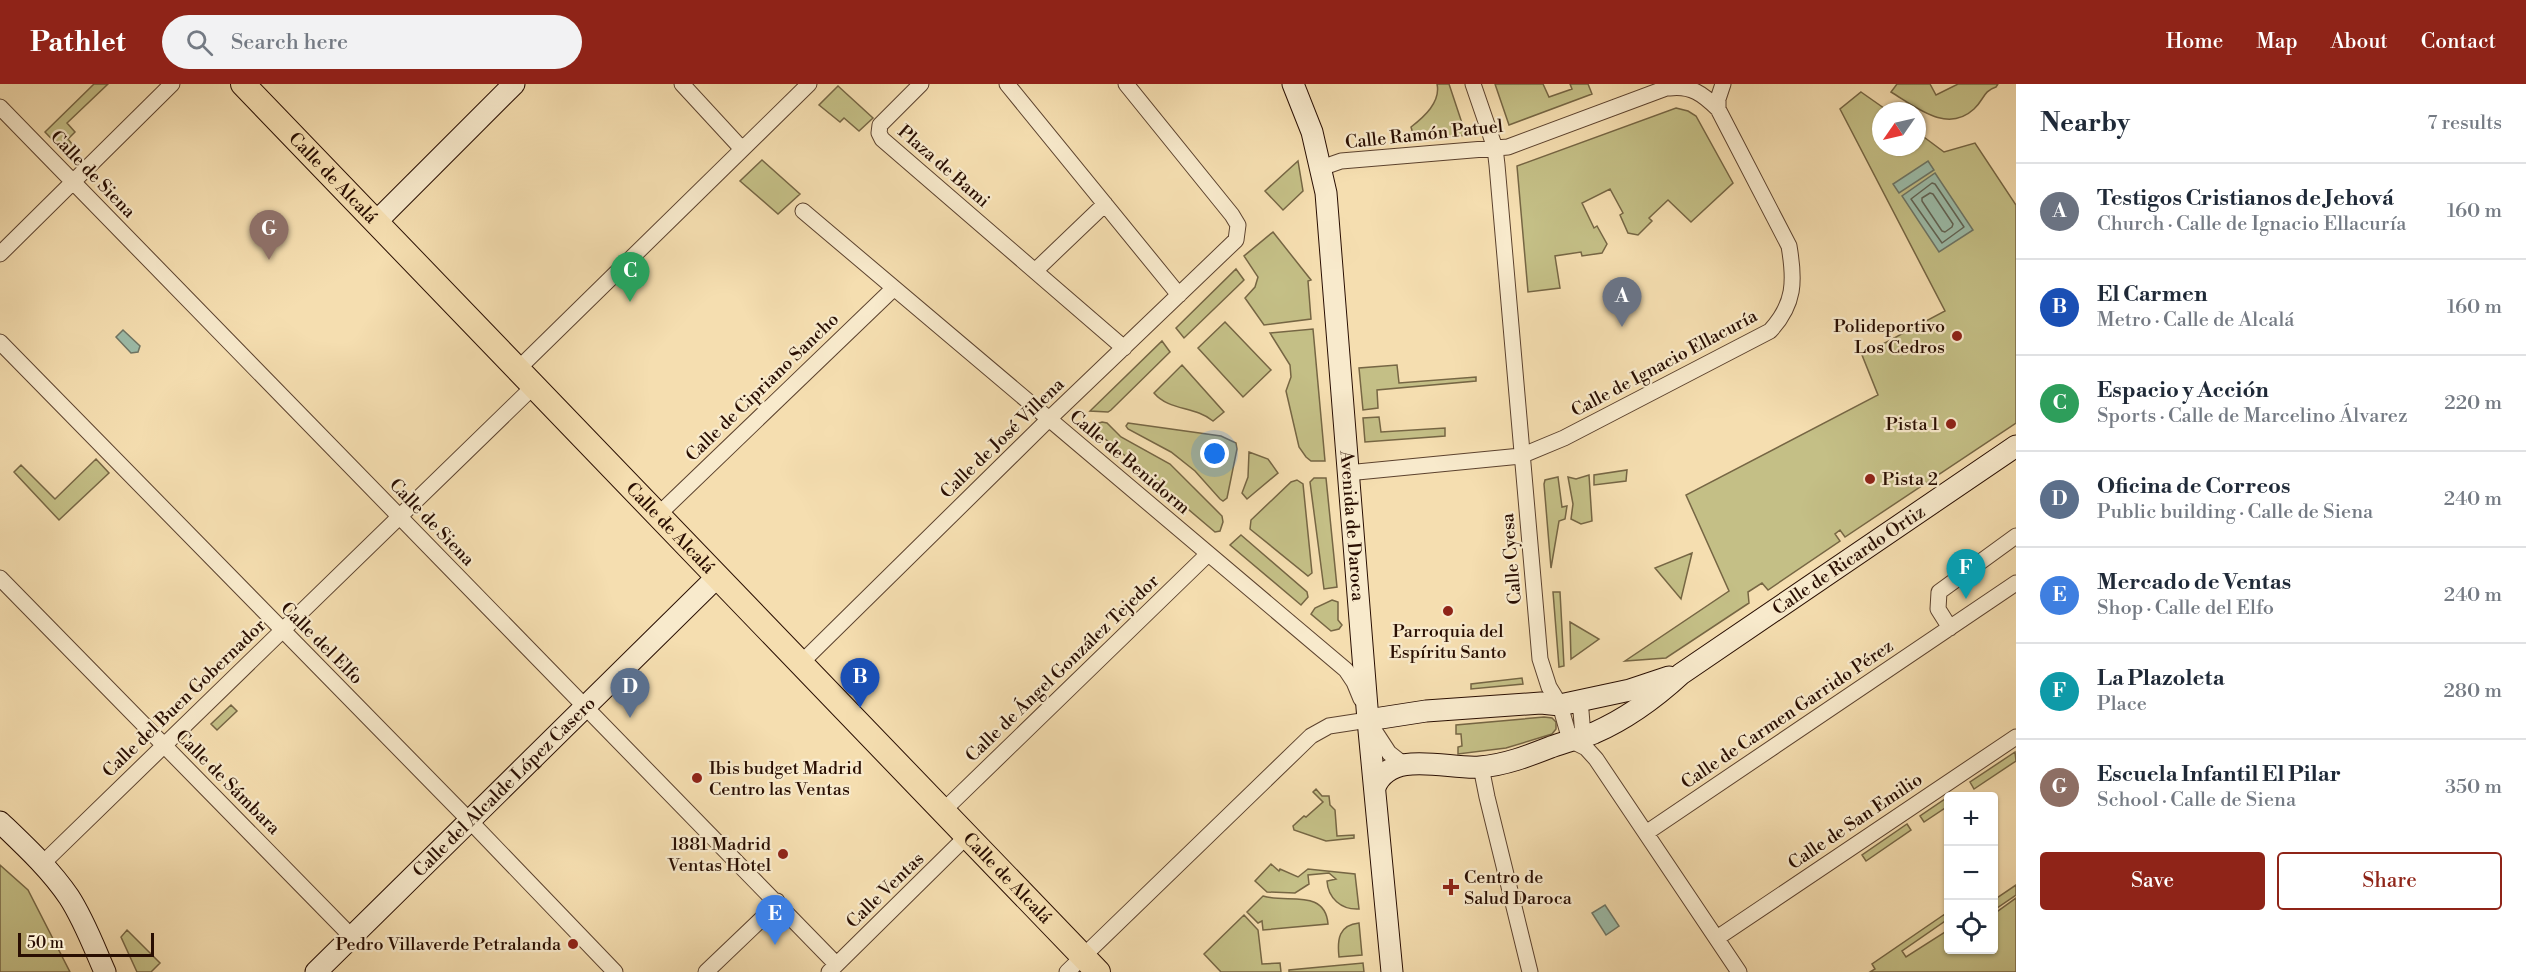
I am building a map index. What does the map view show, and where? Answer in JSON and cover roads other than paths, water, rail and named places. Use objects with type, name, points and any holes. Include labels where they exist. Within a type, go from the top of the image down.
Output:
[{"type":"main road","name":"Calle de Alcalá","points":[[243,84],[944,811],[1083,967]]},
{"type":"street","points":[[0,254],[172,84]]},
{"type":"street","points":[[376,222],[514,84]]},
{"type":"street","points":[[682,84],[742,149]]},
{"type":"street","name":"Calle del Buen Gobernador","points":[[42,864],[400,517],[527,377],[742,149],[809,84]]},
{"type":"street","name":"Plaza de Bami","points":[[921,84],[880,124],[879,133],[882,139],[1124,348]]},
{"type":"street","points":[[1007,84],[1179,295]]},
{"type":"street","name":"Calle de José Villena","points":[[801,663],[1049,419],[1233,244],[1238,236],[1235,220],[1126,84]]},
{"type":"street","name":"Avenida de Daroca","points":[[1293,84],[1312,132],[1326,193],[1347,473],[1392,972]]},
{"type":"street","name":"Calle Cyesa","points":[[1473,84],[1495,148],[1540,659],[1544,676],[1567,704],[1577,738]]},
{"type":"street","points":[[1718,110],[1718,99],[1723,84]]},
{"type":"street","name":"Calle Ramón Patuel","points":[[1321,168],[1341,161],[1508,147],[1671,86],[1694,90],[1718,110]]},
{"type":"street","name":"Calle de Siena","points":[[0,107],[777,901],[833,968]]},
{"type":"street","name":"Calle de Ignacio Ellacuría","points":[[1347,473],[1521,456],[1564,438],[1770,331],[1780,320],[1793,291],[1794,271],[1789,246],[1718,110]]},
{"type":"street","points":[[1036,270],[1106,204]]},
{"type":"street","name":"Calle de Benidorm","points":[[803,211],[892,289],[1346,670],[1354,682],[1368,720],[1382,745],[1403,764]]},
{"type":"street","name":"Calle de Cipriano Sancho","points":[[659,514],[892,289]]},
{"type":"street","name":"Calle del Elfo","points":[[0,342],[615,972]]},
{"type":"street","name":"Calle de Ricardo Ortiz","points":[[1403,764],[1482,767],[1516,760],[1595,732],[1638,708],[1681,674],[2016,446]]},
{"type":"street","points":[[1950,628],[1938,609],[1938,592],[2016,536]]},
{"type":"street","name":"Calle de Ángel González Tejedor","points":[[944,811],[1208,554]]},
{"type":"street","name":"Calle del Alcalde López Casero","points":[[316,972],[718,576]]},
{"type":"street","name":"Calle de Sámbara","points":[[0,578],[352,937]]},
{"type":"street","name":"Calle de Carmen Garrido Pérez","points":[[1646,833],[2016,583]]},
{"type":"street","name":"Calle de Ricardo Ortiz","points":[[1368,720],[1426,711],[1541,703],[1567,704],[1630,690],[1681,674]]},
{"type":"street","points":[[1083,967],[1311,736],[1329,726],[1368,720]]},
{"type":"street","name":"Calle de San Emilio","points":[[1717,938],[2016,737]]},
{"type":"street","points":[[1577,738],[1596,759],[1739,972]]},
{"type":"street","points":[[1375,787],[1385,773],[1403,764]]},
{"type":"street","points":[[1482,767],[1487,797],[1530,972]]},
{"type":"street","points":[[0,822],[42,864],[71,899],[105,972]]},
{"type":"street","name":"Calle Ventas","points":[[833,968],[967,836]]},
{"type":"street","points":[[706,972],[775,906],[777,901]]},
{"type":"water","points":[[1928,161],[1934,170],[1899,193],[1893,184]]},
{"type":"water","points":[[1935,173],[1973,230],[1939,252],[1902,196]]},
{"type":"water","points":[[123,330],[140,346],[138,352],[131,353],[116,337]]},
{"type":"water","points":[[1605,905],[1619,926],[1606,935],[1592,913]]},
{"type":"place","name":"Escuela Infantil El Pilar","points":[[269,260]]},
{"type":"place","name":"Espacio y Acción","points":[[630,302]]},
{"type":"place","name":"Testigos Cristianos de Jehová","points":[[1622,327]]},
{"type":"place","name":"Polideportivo Los Cedros","points":[[1957,336]]},
{"type":"place","name":"Pista 1","points":[[1951,424]]},
{"type":"place","name":"Pista 2","points":[[1870,479]]},
{"type":"place","name":"La Plazoleta","points":[[1966,599]]},
{"type":"place","name":"Parroquia del Espíritu Santo","points":[[1448,611]]},
{"type":"place","name":"El Carmen","points":[[860,708]]},
{"type":"place","name":"Oficina de Correos","points":[[630,718]]},
{"type":"place","name":"Ibis budget Madrid Centro las Ventas","points":[[697,778]]},
{"type":"place","name":"1881 Madrid Ventas Hotel","points":[[783,854]]},
{"type":"place","name":"Centro de Salud Daroca","points":[[1451,887]]},
{"type":"place","name":"Pedro Villaverde Petralanda","points":[[573,944]]},
{"type":"place","name":"Mercado de Ventas","points":[[775,945]]}]
